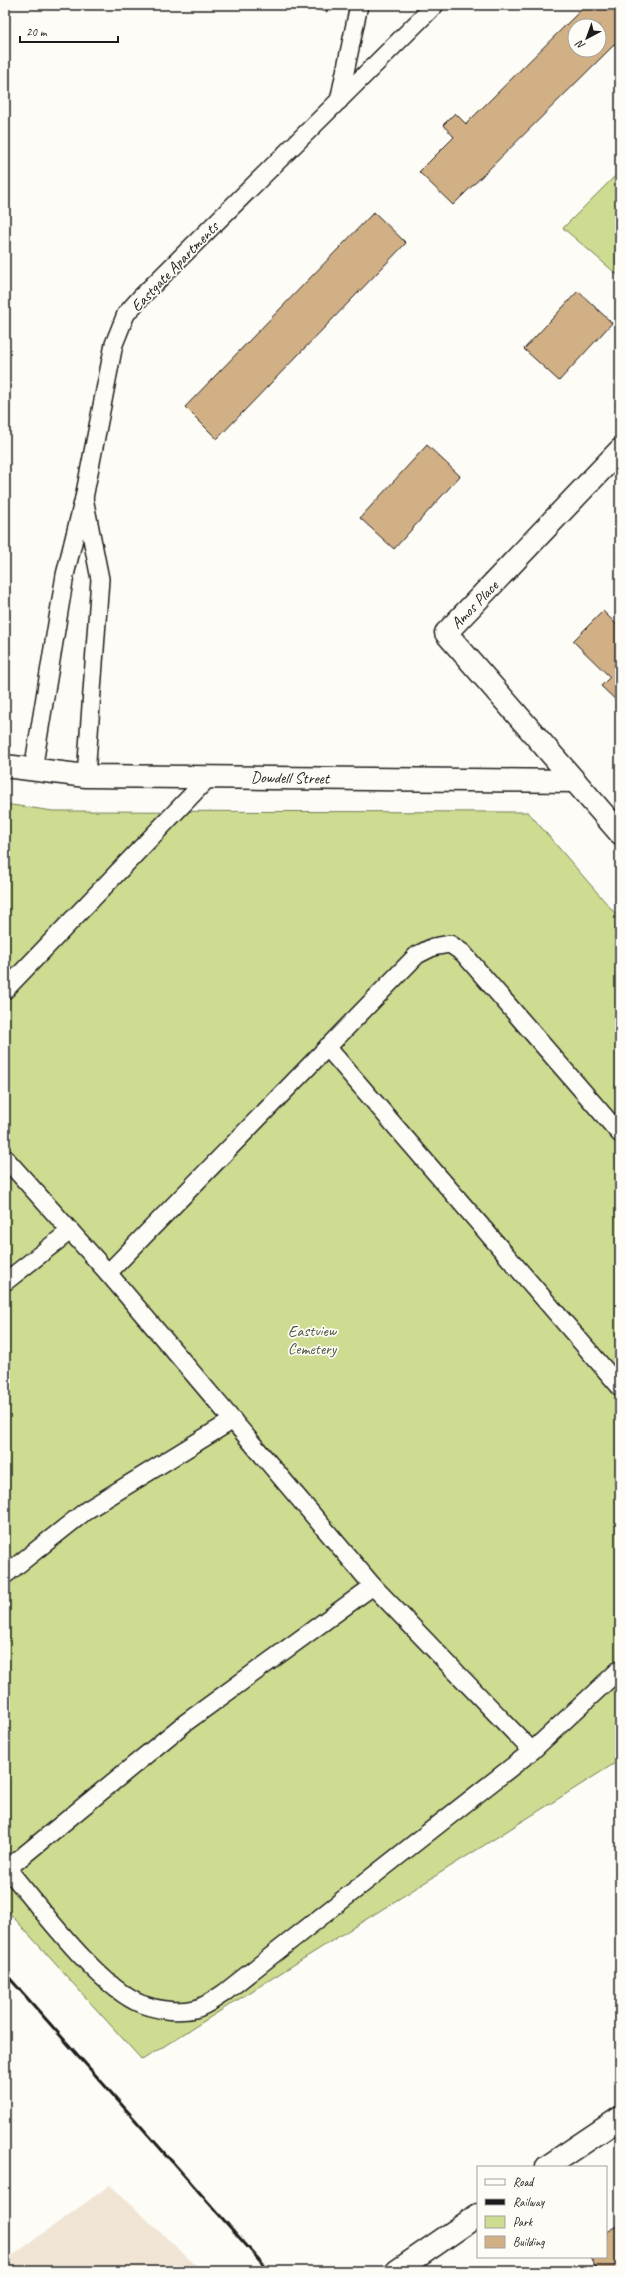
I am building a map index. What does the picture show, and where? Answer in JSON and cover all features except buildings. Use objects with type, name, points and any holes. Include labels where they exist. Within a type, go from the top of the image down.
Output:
[{"type":"street","name":"Amos Place","points":[[575,781],[446,633],[620,450]]},
{"type":"street","name":"Dowdell Street","points":[[5,766],[86,776],[210,776],[575,781]]},
{"type":"street","points":[[575,781],[620,833]]},
{"type":"street","points":[[548,2166],[620,2118]]},
{"type":"street","points":[[397,2271],[477,2216]]},
{"type":"lane","points":[[339,101],[359,5]]},
{"type":"lane","name":"Eastgate Apartments","points":[[33,770],[65,575],[84,498],[114,344],[126,314],[435,5]]},
{"type":"lane","points":[[84,498],[100,579],[86,776]]},
{"type":"lane","points":[[5,990],[210,776]]},
{"type":"lane","points":[[108,1273],[416,955],[433,947],[450,944],[463,953],[620,1134]]},
{"type":"lane","points":[[327,1048],[620,1387]]},
{"type":"lane","points":[[5,1158],[108,1273],[373,1586],[532,1751]]},
{"type":"lane","points":[[5,1282],[70,1231]]},
{"type":"lane","points":[[5,1576],[87,1510],[233,1420]]},
{"type":"lane","points":[[373,1586],[185,1723],[6,1867],[90,1965],[116,1990],[140,2004],[170,2011],[196,2009],[224,1993],[532,1751],[620,1669]]},
{"type":"shaded area","points":[[110,2185],[202,2271],[5,2271],[5,2261]]},
{"type":"green space","points":[[620,171],[620,277],[563,228]]},
{"type":"green space","name":"Eastview Cemetery","points":[[5,804],[53,811],[528,812],[620,919],[620,1760],[142,2060],[5,1908]]},
{"type":"railway","points":[[5,1973],[269,2271]]}]
